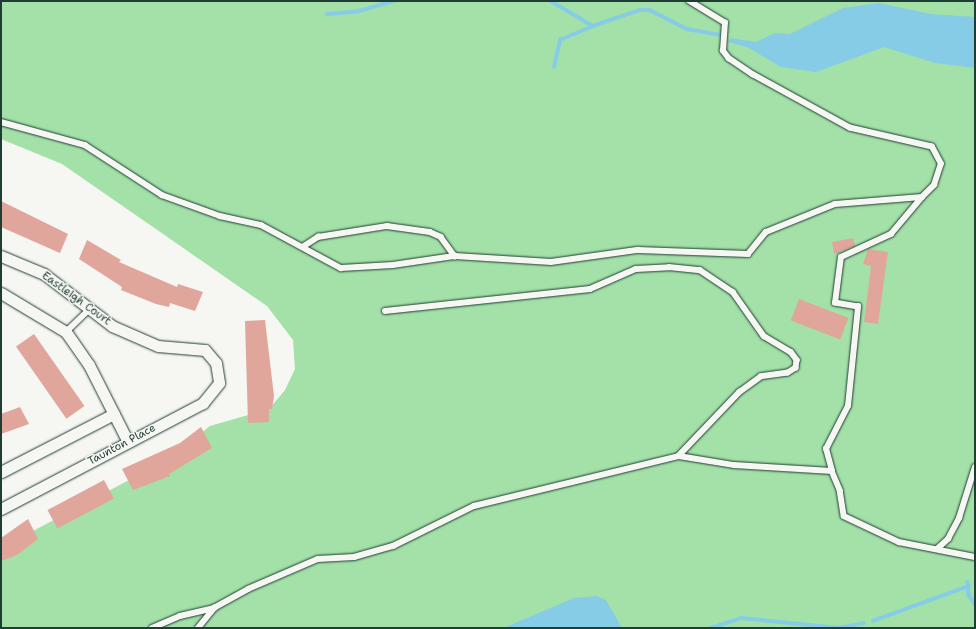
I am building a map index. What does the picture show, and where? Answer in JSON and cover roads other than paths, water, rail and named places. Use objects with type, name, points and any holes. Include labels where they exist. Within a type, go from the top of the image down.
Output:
[{"type":"street","name":"Eastleigh Court","points":[[1,256],[44,274],[112,326],[158,346],[205,350],[216,363]]},
{"type":"street","points":[[1,293],[66,332],[89,365],[128,442]]},
{"type":"street","name":"Taunton Place","points":[[1,509],[203,402],[219,383],[216,363]]},
{"type":"street","points":[[1,472],[114,414]]},
{"type":"lane","points":[[689,1],[725,22],[723,51],[729,59],[753,75],[850,128],[932,147],[940,158],[940,172],[922,197],[891,234],[841,257],[835,303],[858,307],[848,406],[826,449],[832,472],[840,490],[844,516],[899,542],[975,557]]},
{"type":"lane","points":[[1,122],[85,145],[162,195],[220,216],[261,225],[304,246],[341,268],[393,265],[455,256],[551,262],[638,250],[748,254],[766,232],[835,204],[922,197]]},
{"type":"lane","points":[[304,246],[318,237],[387,226],[430,232],[441,238],[455,256]]},
{"type":"lane","points":[[385,311],[590,289],[636,269],[669,267],[700,270],[733,292],[764,336],[791,352],[797,360],[796,368],[788,373],[761,377],[740,392],[696,442],[679,456]]},
{"type":"lane","points":[[66,332],[90,309]]},
{"type":"lane","points":[[152,628],[180,616],[214,608],[248,589],[318,559],[373,553],[474,506],[679,456],[734,465],[832,472]]},
{"type":"lane","points":[[937,549],[948,539],[959,518],[975,466]]},
{"type":"lane","points":[[198,628],[214,608]]},
{"type":"water","points":[[879,3],[931,14],[975,17],[975,68],[935,63],[884,47],[816,72],[781,67],[747,47],[728,42],[731,38],[756,42],[775,33],[790,34],[843,8]]},
{"type":"water","points":[[596,596],[606,600],[622,628],[503,628],[574,598]]},
{"type":"waterway","points":[[327,14],[359,11],[395,1]]},
{"type":"waterway","points":[[551,1],[593,26],[640,10],[650,10],[687,29],[720,35]]},
{"type":"waterway","points":[[554,67],[560,40],[593,26]]},
{"type":"waterway","points":[[968,582],[969,595],[975,604]]},
{"type":"waterway","points":[[873,621],[969,586]]},
{"type":"waterway","points":[[711,628],[741,618],[839,628]]},
{"type":"waterway","points":[[839,628],[864,623]]}]
